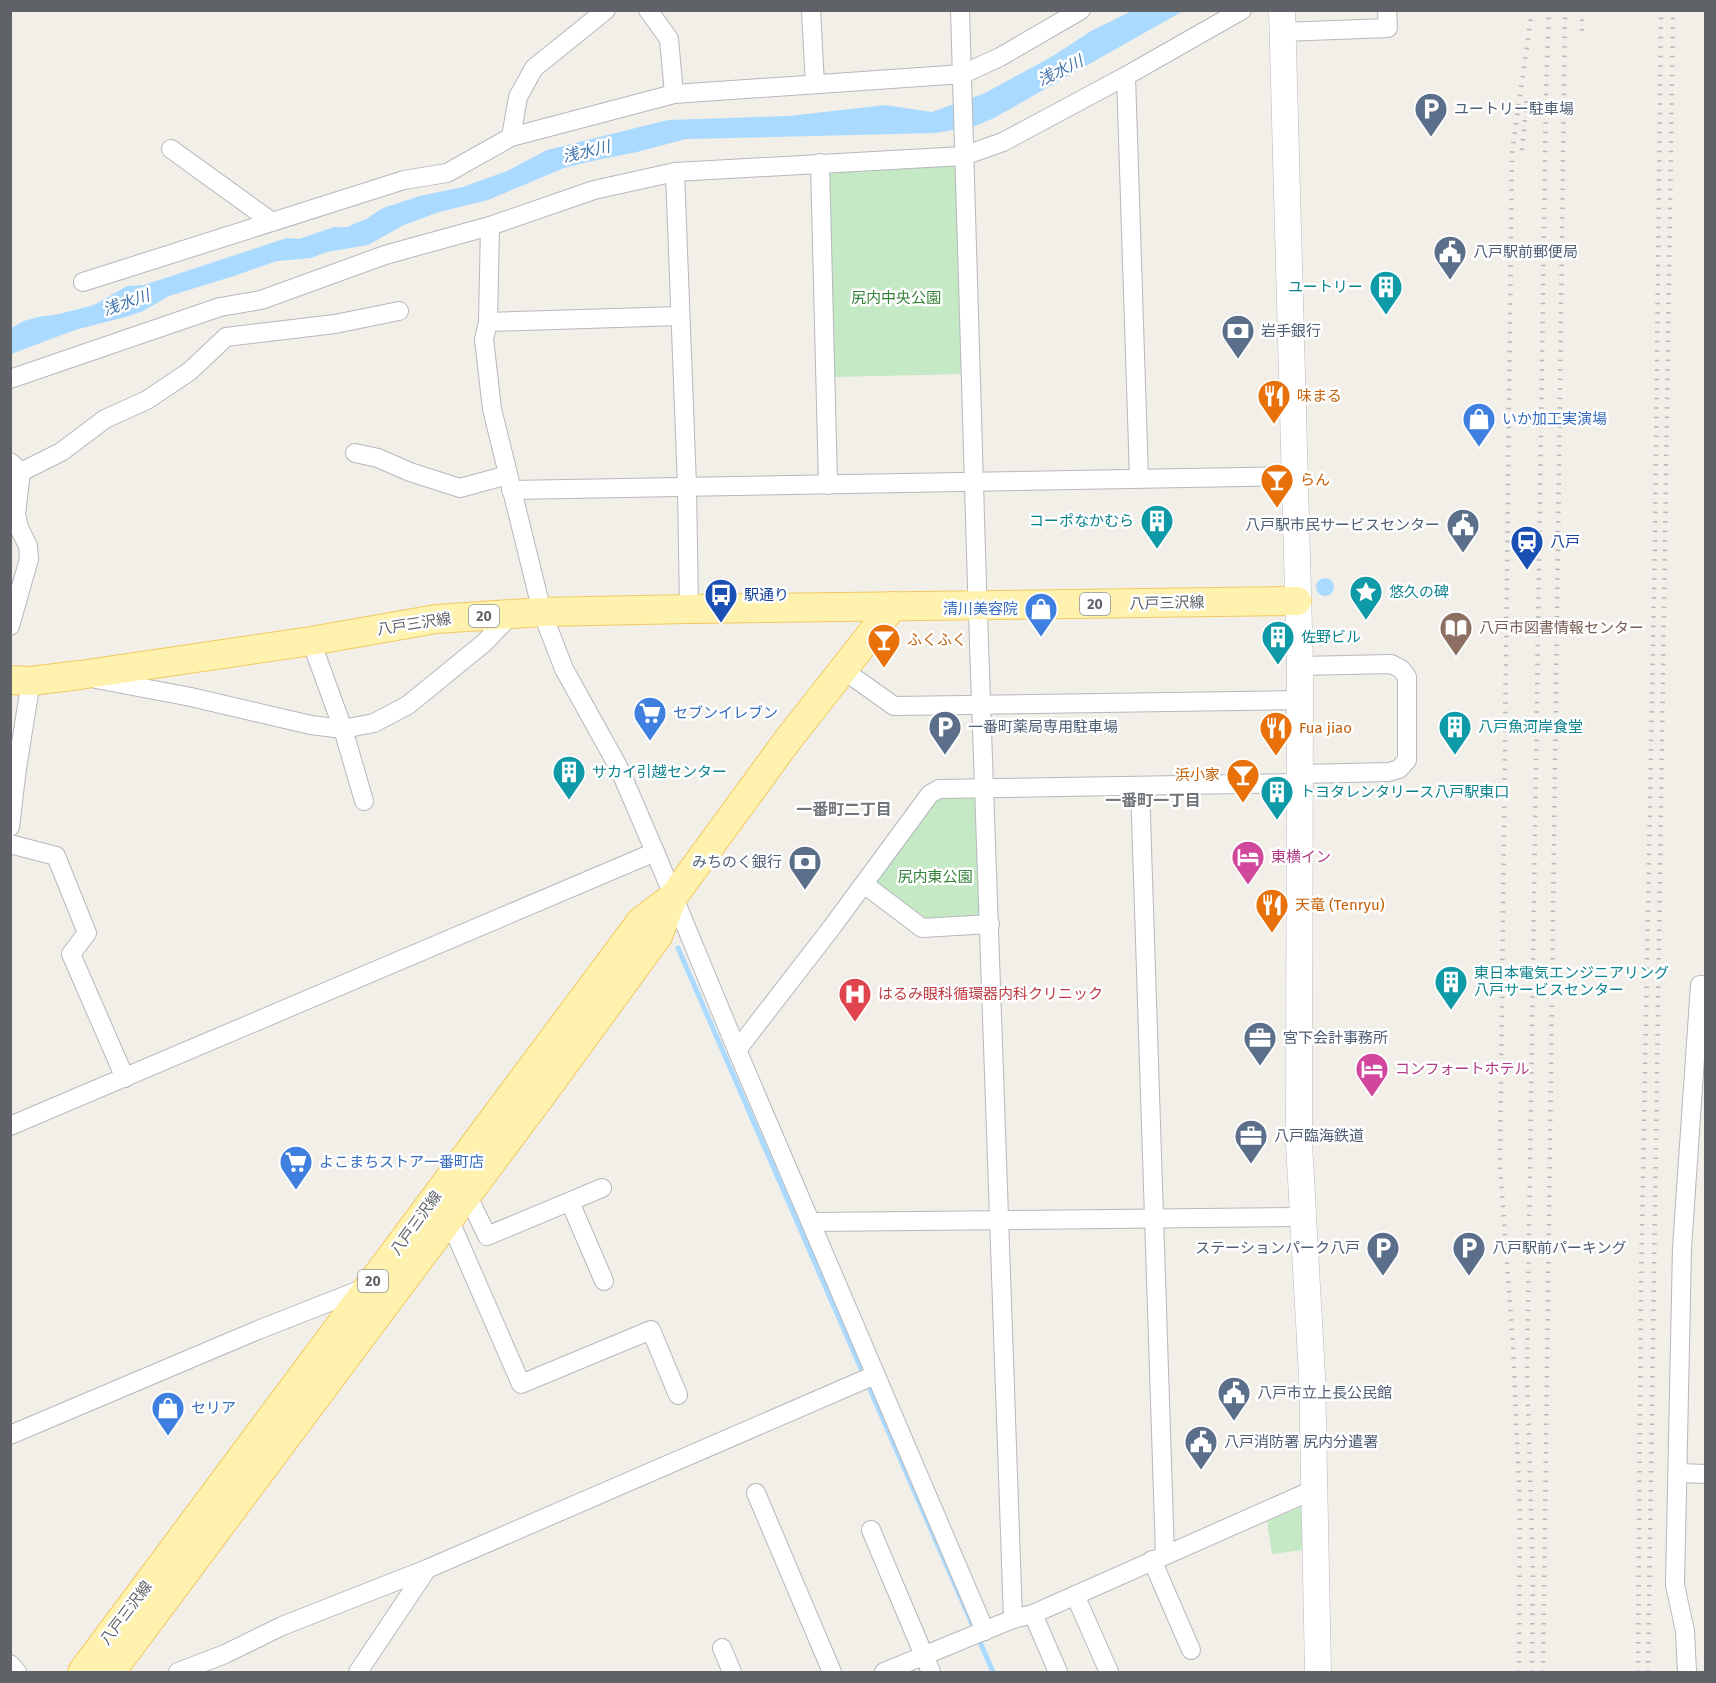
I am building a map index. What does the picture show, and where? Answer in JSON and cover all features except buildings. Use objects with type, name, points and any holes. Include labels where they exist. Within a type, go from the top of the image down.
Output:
[{"type":"main road","name":"八戸三沢線","points":[[21,680],[80,675],[311,641],[436,619],[542,612],[1297,601]]},
{"type":"main road","name":"八戸三沢線","points":[[111,1672],[658,936],[673,897],[842,669],[893,606]]},
{"type":"main road","name":"八戸三沢線","points":[[82,1672],[641,921],[673,897]]},
{"type":"street","points":[[511,136],[518,97],[534,68],[606,10]]},
{"type":"street","points":[[648,10],[669,39],[674,94]]},
{"type":"street","points":[[811,10],[815,84]]},
{"type":"street","points":[[960,10],[973,481],[1013,1619]]},
{"type":"street","points":[[83,282],[404,180],[447,173],[511,136],[674,94],[815,84],[962,78],[1081,10]]},
{"type":"street","points":[[10,379],[220,307],[261,300],[374,259],[490,226],[594,190],[675,172],[963,156],[1003,142],[1242,10]]},
{"type":"street","points":[[1318,1672],[1312,1376],[1299,1143],[1300,666],[1282,21],[1388,28],[1387,10]]},
{"type":"street","points":[[1126,76],[1139,478]]},
{"type":"street","points":[[171,149],[272,222]]},
{"type":"street","points":[[820,163],[828,485]]},
{"type":"street","points":[[675,172],[687,486],[689,609]]},
{"type":"street","points":[[490,226],[488,322],[484,339],[492,409],[542,612],[564,669],[619,768],[656,852],[875,1375],[980,1633]]},
{"type":"street","points":[[10,626],[29,559],[28,546],[15,528],[16,467],[61,452],[105,419],[147,400],[190,371],[226,337],[335,324],[399,311]]},
{"type":"street","points":[[488,322],[680,316]]},
{"type":"street","points":[[355,453],[378,458],[410,472],[460,488],[510,482],[687,486],[828,485],[1294,476]]},
{"type":"street","points":[[80,675],[191,697],[311,725],[343,729],[375,723],[408,705],[484,642],[512,614]]},
{"type":"street","points":[[311,641],[343,729],[364,801]]},
{"type":"street","points":[[737,1050],[930,794],[939,789],[1140,786],[1301,778],[1389,772],[1399,769],[1407,760],[1407,677],[1401,669],[1391,664],[1300,666]]},
{"type":"street","points":[[842,669],[894,706],[1300,700]]},
{"type":"street","points":[[10,827],[17,768],[21,680]]},
{"type":"street","points":[[1140,786],[1154,1218],[1159,1558],[1191,1650]]},
{"type":"street","points":[[10,844],[56,856],[87,933],[71,954],[125,1078]]},
{"type":"street","points":[[10,1126],[656,852]]},
{"type":"street","points":[[864,884],[922,928],[990,924]]},
{"type":"street","points":[[1687,1672],[1685,1631],[1675,1585],[1682,1248],[1700,985],[1706,985]]},
{"type":"street","points":[[467,1194],[487,1236],[602,1188]]},
{"type":"street","points":[[570,1202],[604,1281]]},
{"type":"street","points":[[811,1222],[1303,1217]]},
{"type":"street","points":[[448,1219],[521,1384],[651,1330],[678,1395]]},
{"type":"street","points":[[10,1435],[258,1330],[370,1286]]},
{"type":"street","points":[[178,1672],[225,1654],[282,1626],[426,1569],[875,1375]]},
{"type":"street","points":[[1678,1473],[1706,1474]]},
{"type":"street","points":[[884,1672],[927,1664],[980,1633],[1013,1619],[1033,1614],[1313,1490]]},
{"type":"street","points":[[756,1493],[832,1672]]},
{"type":"street","points":[[871,1530],[927,1664]]},
{"type":"street","points":[[358,1672],[426,1569]]},
{"type":"street","points":[[1075,1595],[1109,1672]]},
{"type":"street","points":[[1033,1614],[1058,1672]]},
{"type":"street","points":[[722,1648],[732,1672]]},
{"type":"street","points":[[10,1664],[17,1672]]},
{"type":"green space","name":"尻内中央公園","points":[[956,164],[964,374],[834,377],[827,169]]},
{"type":"green space","name":"尻内東公園","points":[[974,798],[978,802],[981,916],[924,923],[876,889],[877,881],[933,804],[940,799]]},
{"type":"green space","points":[[1301,1507],[1303,1550],[1272,1554],[1267,1521]]},
{"type":"water","name":"浅水川","points":[[1132,11],[1183,11],[994,118],[975,126],[936,133],[686,139],[592,161],[564,168],[488,200],[439,212],[404,225],[368,245],[327,252],[311,258],[277,261],[169,296],[129,316],[75,330],[11,354],[11,328],[24,321],[94,305],[127,286],[144,285],[287,238],[299,239],[334,227],[347,227],[383,208],[420,196],[463,187],[507,171],[547,150],[668,120],[789,116],[885,105],[932,112],[985,93],[1053,56],[1091,31]]},
{"type":"water","points":[[1321,578],[1329,578],[1334,583],[1332,594],[1321,596],[1316,591],[1316,583]]},
{"type":"waterway","points":[[678,948],[993,1672]]},
{"type":"railway","points":[[1519,1672],[1520,1510],[1513,1345],[1500,1166],[1512,153],[1532,10]]},
{"type":"railway","points":[[1532,1672],[1533,1575],[1527,1372],[1549,10]]},
{"type":"railway","points":[[1543,1672],[1565,10]]},
{"type":"railway","points":[[1582,10],[1582,35]]},
{"type":"railway","points":[[1638,1672],[1641,1284],[1655,538],[1661,10]]},
{"type":"railway","points":[[1648,1672],[1673,10]]},
{"type":"railway","points":[[1522,150],[1527,97]]},
{"type":"place","name":"ユートリー駐車場","points":[[1431,138]]},
{"type":"place","name":"八戸駅前郵便局","points":[[1450,281]]},
{"type":"place","name":"ユートリー","points":[[1386,316]]},
{"type":"place","name":"岩手銀行","points":[[1238,360]]},
{"type":"place","name":"味まる","points":[[1274,425]]},
{"type":"place","name":"いか加工実演場","points":[[1479,448]]},
{"type":"place","name":"らん","points":[[1277,509]]},
{"type":"place","name":"コーポなかむら","points":[[1157,550]]},
{"type":"place","name":"八戸駅市民サービスセンター","points":[[1463,554]]},
{"type":"place","name":"八戸","points":[[1527,571]]},
{"type":"place","name":"悠久の碑","points":[[1366,621]]},
{"type":"place","name":"駅通り","points":[[721,624]]},
{"type":"place","name":"清川美容院","points":[[1041,638]]},
{"type":"place","name":"八戸市図書情報センター","points":[[1456,657]]},
{"type":"place","name":"佐野ビル","points":[[1278,666]]},
{"type":"place","name":"ふくふく","points":[[884,669]]},
{"type":"place","name":"セブンイレブン","points":[[650,742]]},
{"type":"place","name":"一番町薬局専用駐車場","points":[[945,756]]},
{"type":"place","name":"八戸魚河岸食堂","points":[[1455,756]]},
{"type":"place","name":"Fua jiao","points":[[1276,757]]},
{"type":"place","name":"サカイ引越センター","points":[[569,801]]},
{"type":"place","name":"浜小家","points":[[1243,804]]},
{"type":"place","name":"トヨタレンタリース八戸駅東口","points":[[1277,821]]},
{"type":"place","name":"東横イン","points":[[1248,886]]},
{"type":"place","name":"みちのく銀行","points":[[805,891]]},
{"type":"place","name":"天竜 (Tenryu)","points":[[1272,934]]},
{"type":"place","name":"東日本電気エンジニアリング 八戸サービスセンター","points":[[1451,1011]]},
{"type":"place","name":"はるみ眼科循環器内科クリニック","points":[[855,1023]]},
{"type":"place","name":"宮下会計事務所","points":[[1260,1067]]},
{"type":"place","name":"コンフォートホテル","points":[[1372,1098]]},
{"type":"place","name":"八戸臨海鉄道","points":[[1251,1165]]},
{"type":"place","name":"よこまちストア一番町店","points":[[296,1191]]},
{"type":"place","name":"ステーションパーク八戸","points":[[1383,1277]]},
{"type":"place","name":"八戸駅前パーキング","points":[[1469,1277]]},
{"type":"place","name":"八戸市立上長公民館","points":[[1234,1422]]},
{"type":"place","name":"セリア","points":[[168,1437]]},
{"type":"place","name":"八戸消防署 尻内分遣署","points":[[1201,1471]]},
{"type":"district","name":"一番町一丁目","points":[[1153,800]]},
{"type":"district","name":"一番町二丁目","points":[[844,809]]}]
